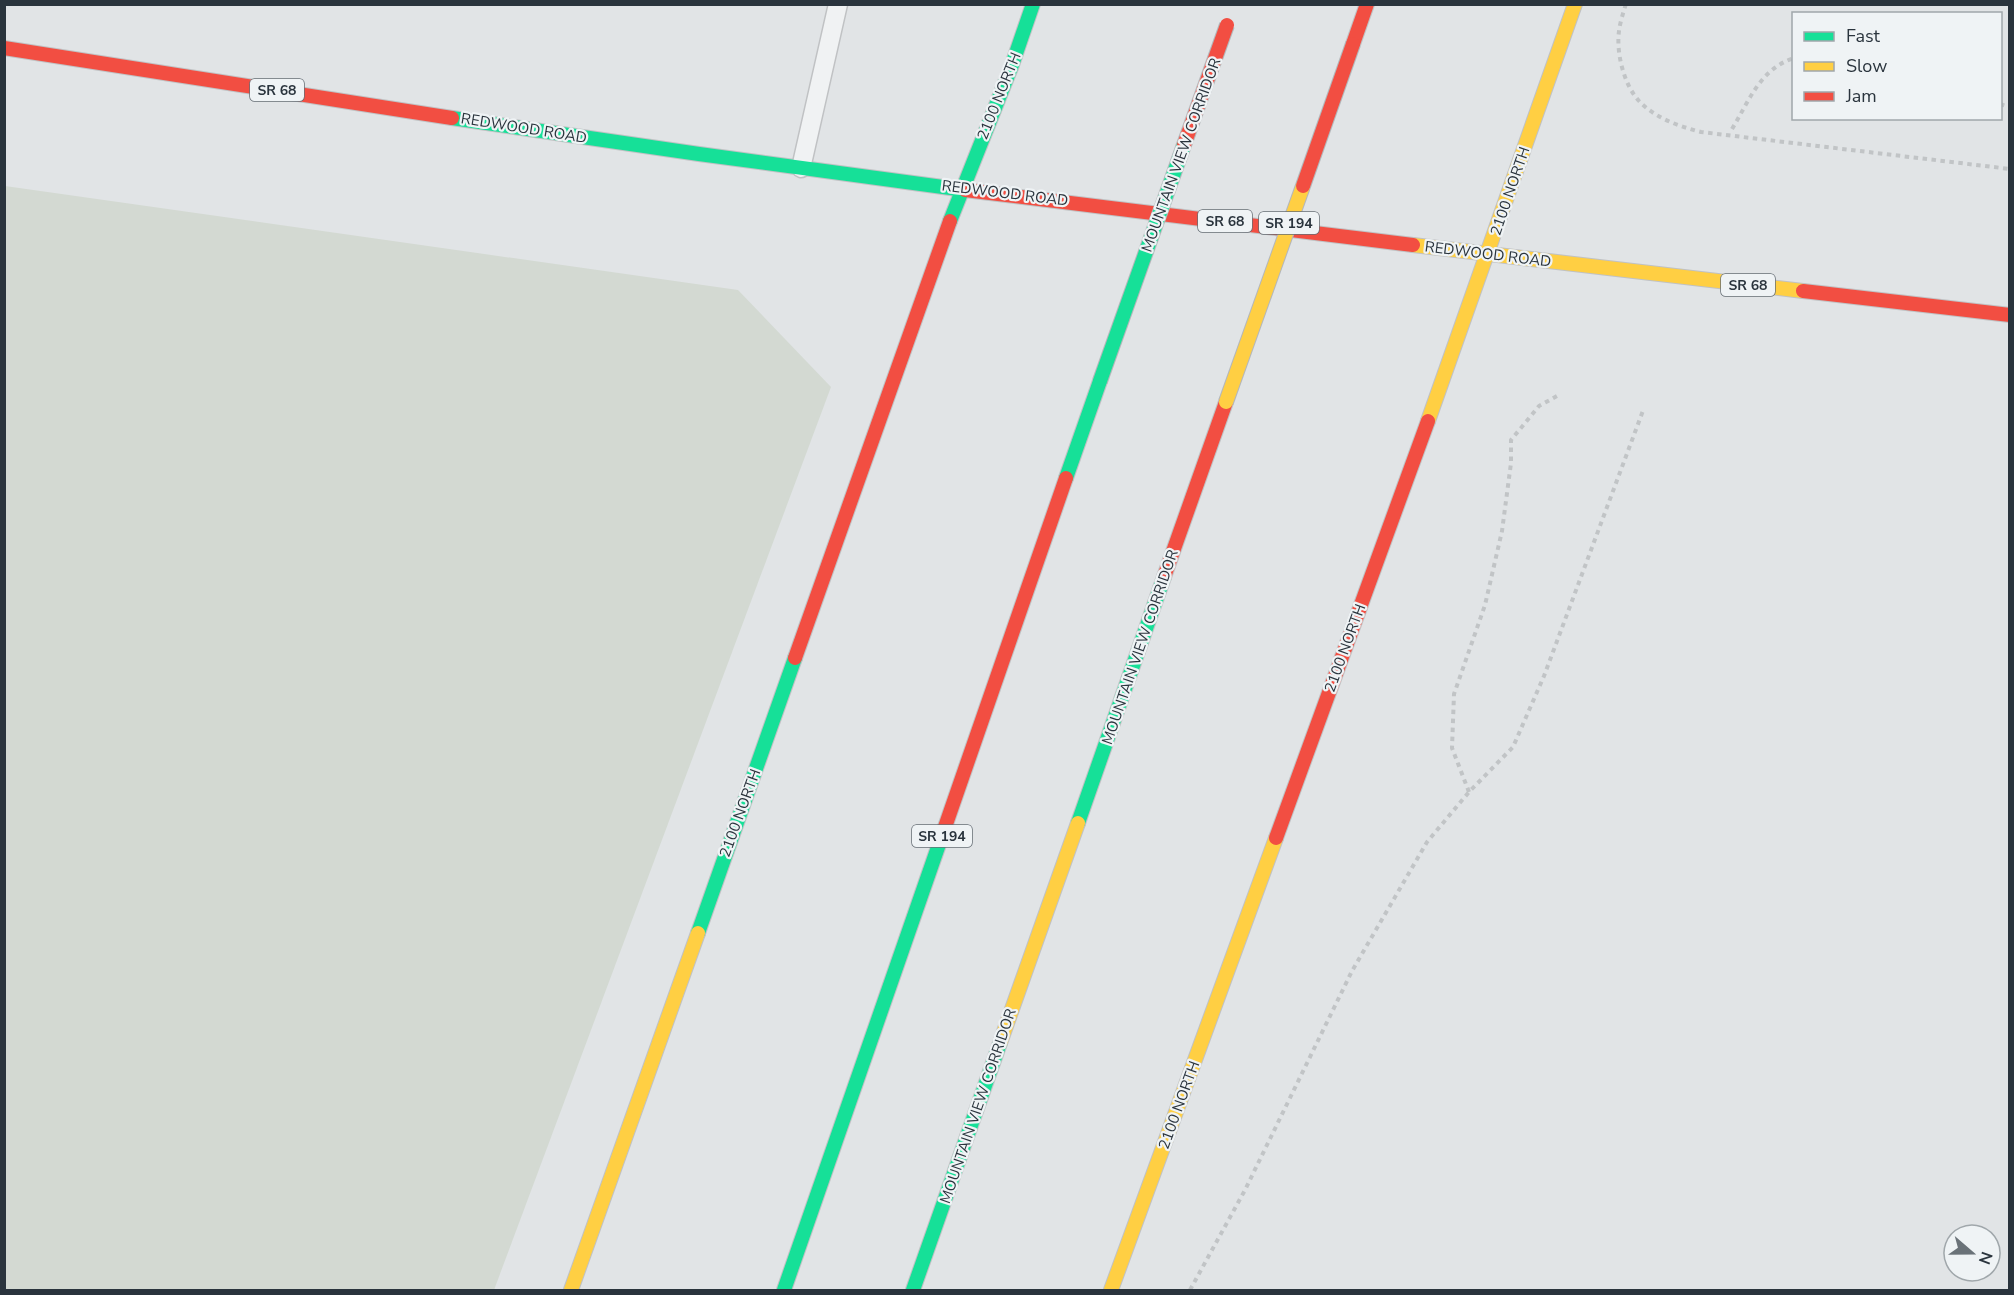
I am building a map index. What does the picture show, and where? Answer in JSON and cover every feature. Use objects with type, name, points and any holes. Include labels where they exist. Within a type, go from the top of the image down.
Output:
[{"type":"main road","name":"2100 NORTH","points":[[571,1290],[909,335],[962,188],[1012,64],[1033,4]]},
{"type":"main road","name":"MOUNTAIN VIEW CORRIDOR","points":[[913,1290],[1367,4]]},
{"type":"main road","name":"2100 NORTH","points":[[1112,1290],[1488,254],[1575,4]]},
{"type":"main road","name":"MOUNTAIN VIEW CORRIDOR","points":[[784,1290],[1100,381],[1229,20]]},
{"type":"main road","name":"REDWOOD ROAD","points":[[4,48],[801,168],[1488,254],[2010,315]]},
{"type":"lane","points":[[801,168],[838,4]]},
{"type":"path","points":[[1626,4],[1618,32],[1621,58],[1628,85],[1639,101],[1658,116],[1676,125],[1701,132],[2010,169]]},
{"type":"path","points":[[1732,129],[1765,74],[1784,61],[1792,59]]},
{"type":"path","points":[[1469,792],[1452,748],[1454,694],[1485,605],[1499,542],[1511,463],[1511,440],[1539,406],[1557,396]]},
{"type":"path","points":[[1190,1290],[1245,1190],[1352,971],[1427,842],[1469,792],[1513,747],[1544,676],[1644,408]]},
{"type":"shaded area","points":[[5,186],[738,290],[831,387],[494,1290],[5,1290]]},
{"type":"traffic: fast","points":[[950,221],[1012,65],[1033,4]]},
{"type":"traffic: fast","points":[[452,118],[965,190]]},
{"type":"traffic: fast","points":[[1100,381],[1184,145]]},
{"type":"traffic: fast","points":[[1066,478],[1100,381]]},
{"type":"traffic: fast","points":[[1078,823],[1164,577]]},
{"type":"traffic: fast","points":[[698,933],[795,658]]},
{"type":"traffic: fast","points":[[784,1290],[945,827]]},
{"type":"traffic: fast","points":[[913,1290],[1000,1043]]},
{"type":"traffic: slow","points":[[1428,421],[1575,4]]},
{"type":"traffic: slow","points":[[1226,402],[1303,186]]},
{"type":"traffic: slow","points":[[1413,245],[1803,291]]},
{"type":"traffic: slow","points":[[1000,1043],[1078,823]]},
{"type":"traffic: slow","points":[[1111,1290],[1276,838]]},
{"type":"traffic: slow","points":[[571,1290],[698,933]]},
{"type":"traffic: jam","points":[[1353,44],[1367,4]]},
{"type":"traffic: jam","points":[[1184,145],[1227,25]]},
{"type":"traffic: jam","points":[[1303,186],[1353,44]]},
{"type":"traffic: jam","points":[[4,48],[452,118]]},
{"type":"traffic: jam","points":[[965,190],[1413,245]]},
{"type":"traffic: jam","points":[[795,658],[950,221]]},
{"type":"traffic: jam","points":[[1803,291],[2010,315]]},
{"type":"traffic: jam","points":[[1164,577],[1226,402]]},
{"type":"traffic: jam","points":[[1276,838],[1428,421]]},
{"type":"traffic: jam","points":[[945,827],[1066,478]]}]
